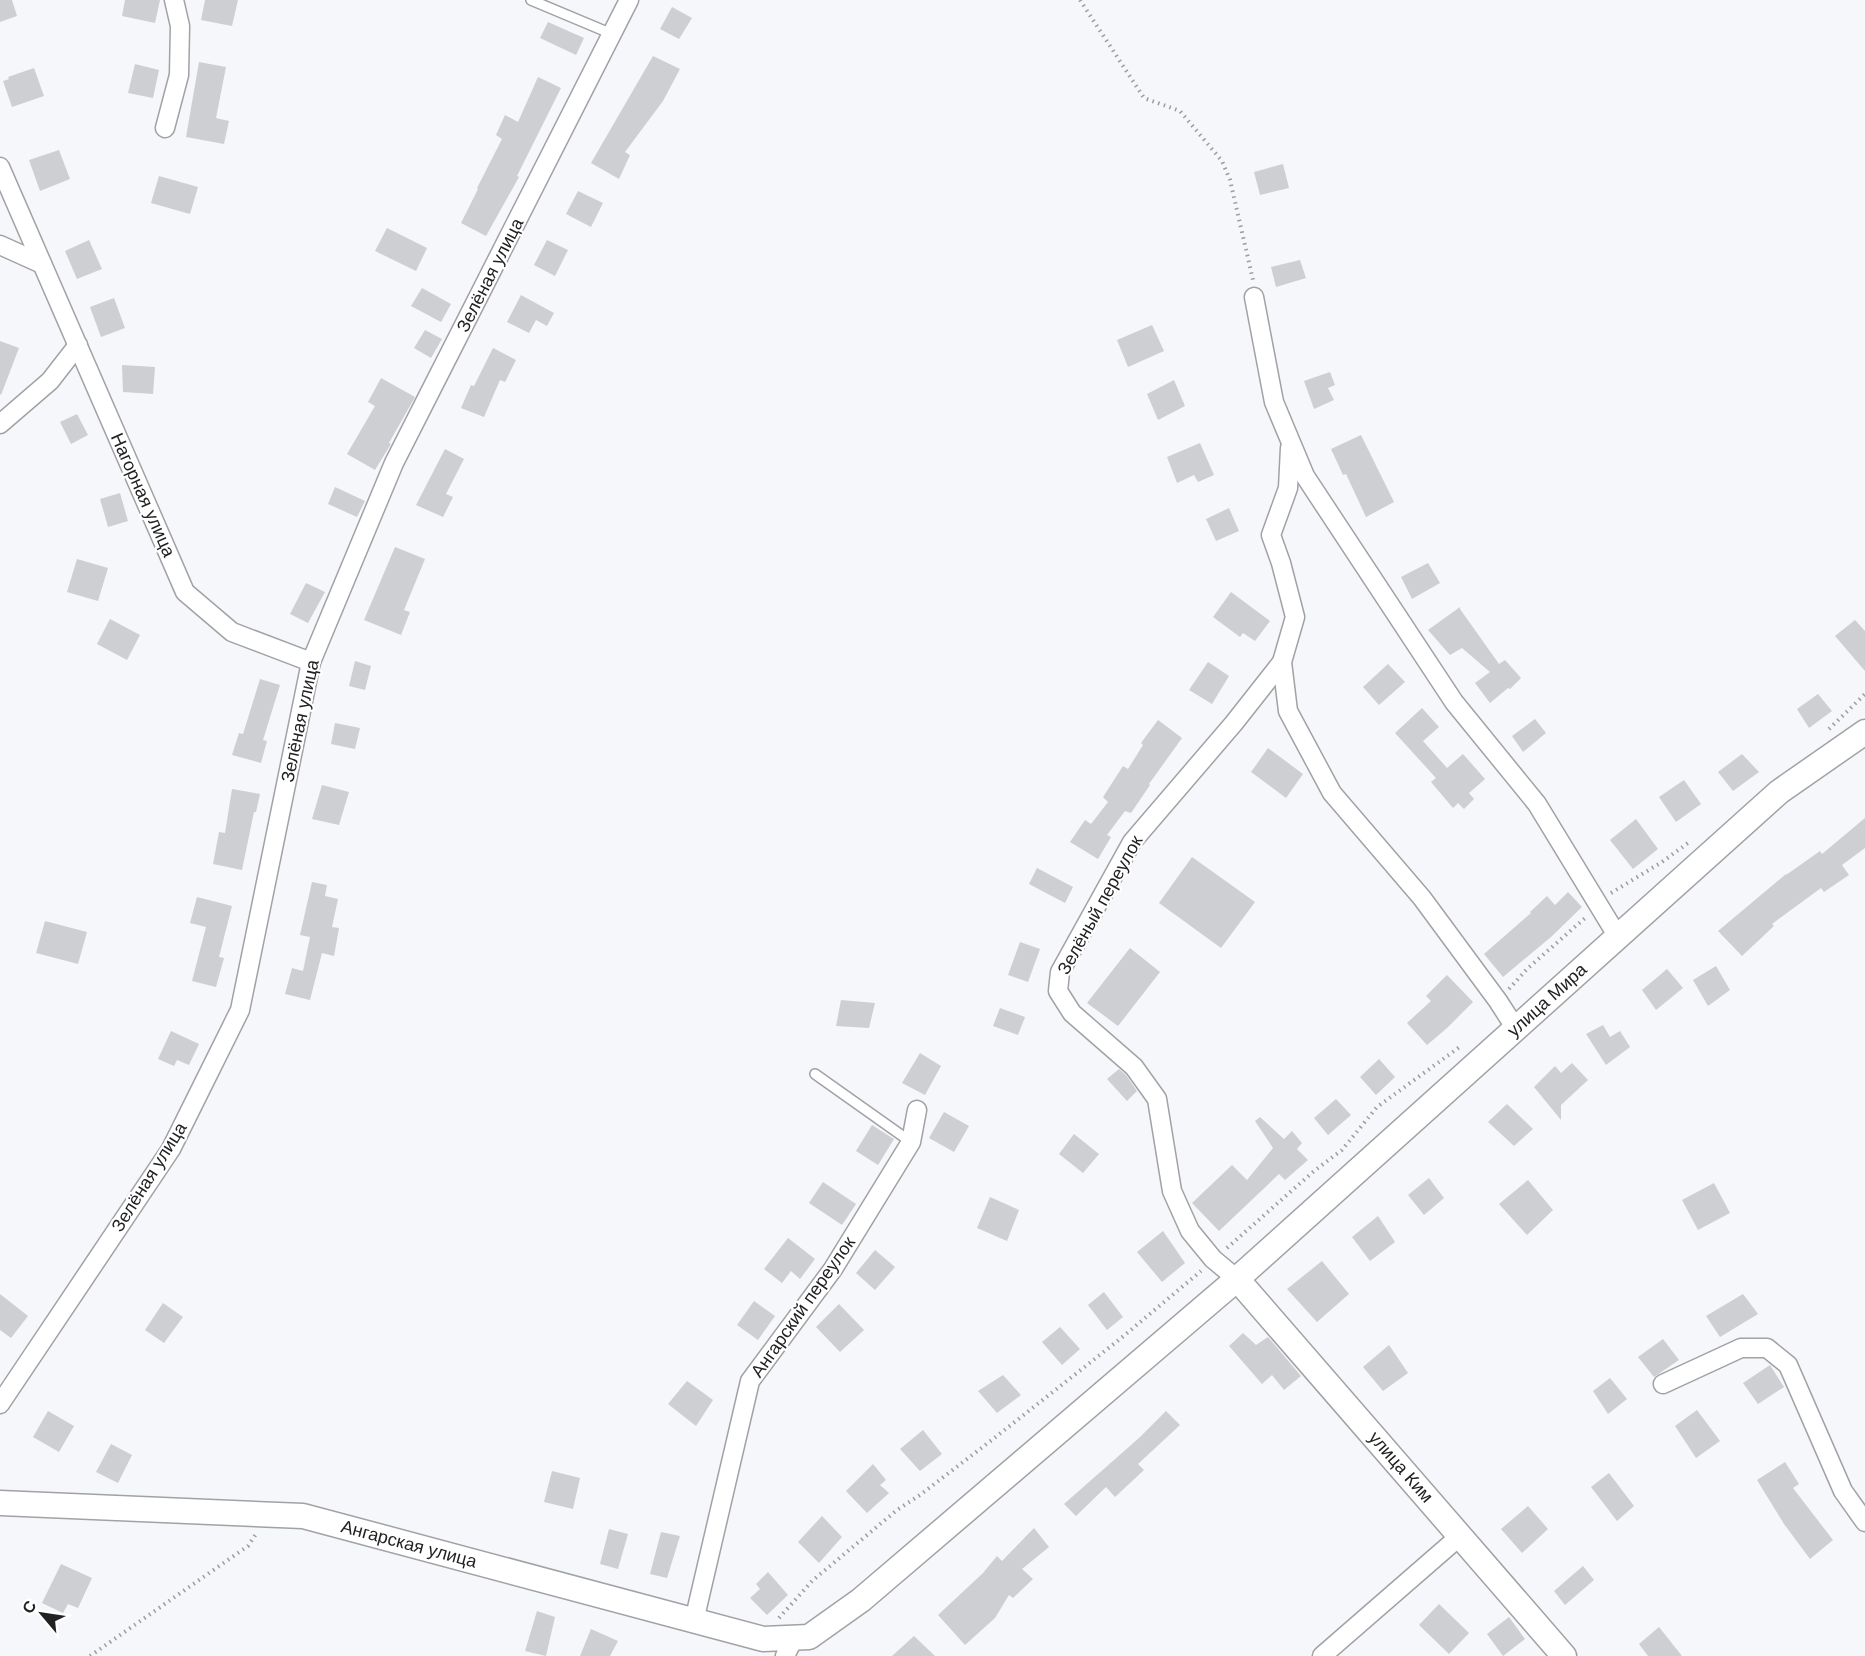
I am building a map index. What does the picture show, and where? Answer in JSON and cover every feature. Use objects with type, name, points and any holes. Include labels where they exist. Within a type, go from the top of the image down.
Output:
[{"type":"street","points":[[165,128],[179,75],[180,26],[174,0]]},
{"type":"street","name":"Зелёная улица","points":[[0,1404],[171,1149],[240,1010],[311,662],[394,463],[629,0]]},
{"type":"street","name":"Нагорная улица","points":[[0,167],[185,592],[232,632],[311,662]]},
{"type":"street","points":[[0,245],[42,264]]},
{"type":"street","name":"Зелёный переулок","points":[[1254,297],[1274,402],[1305,476],[1454,702],[1537,804],[1618,937]]},
{"type":"street","points":[[0,424],[50,381],[78,345]]},
{"type":"street","name":"Зелёный переулок","points":[[1238,1279],[1213,1259],[1190,1232],[1172,1191],[1157,1099],[1134,1067],[1072,1013],[1058,991],[1060,972],[1131,842],[1234,723],[1282,662],[1295,617],[1271,535],[1288,488],[1291,442]]},
{"type":"street","name":"Зелёный переулок","points":[[1282,662],[1288,711],[1332,793],[1422,898],[1516,1029]]},
{"type":"street","name":"улица Мира","points":[[796,1644],[861,1600],[1238,1279],[1779,792],[1865,732]]},
{"type":"street","name":"Ангарский переулок","points":[[694,1621],[750,1381],[833,1269],[911,1142],[917,1110]]},
{"type":"street","name":"улица Ким","points":[[1238,1279],[1564,1656]]},
{"type":"street","points":[[1663,1384],[1741,1348],[1767,1348],[1788,1365],[1843,1491],[1865,1522]]},
{"type":"street","name":"Ангарская улица","points":[[0,1503],[303,1516],[763,1640],[796,1644]]},
{"type":"street","points":[[1322,1656],[1460,1536]]},
{"type":"lane","points":[[531,0],[612,34]]},
{"type":"lane","points":[[815,1074],[911,1142]]},
{"type":"path","points":[[1080,0],[1144,98],[1180,111],[1222,161],[1230,180],[1253,277],[1254,297]]},
{"type":"path","points":[[1822,735],[1865,694]]},
{"type":"path","points":[[1498,1001],[1527,969],[1591,913],[1597,902],[1662,862],[1689,842]]},
{"type":"path","points":[[763,1640],[812,1581],[897,1510],[937,1482],[1120,1339],[1200,1273],[1314,1171],[1342,1150],[1377,1107],[1468,1041]]},
{"type":"path","points":[[90,1656],[248,1546],[260,1529],[249,1528]]},
{"type":"building","points":[[0,0],[12,0],[17,16],[0,22]]},
{"type":"building","points":[[125,0],[160,0],[155,23],[122,16]]},
{"type":"building","points":[[205,0],[238,0],[232,26],[201,20]]},
{"type":"building","points":[[672,7],[692,18],[679,39],[660,29]]},
{"type":"building","points":[[548,22],[584,38],[576,55],[540,38]]},
{"type":"building","points":[[653,56],[680,69],[663,101],[625,152],[630,155],[619,179],[591,163]]},
{"type":"building","points":[[199,62],[226,67],[216,118],[229,121],[224,144],[186,137]]},
{"type":"building","points":[[135,64],[159,70],[153,98],[128,93]]},
{"type":"building","points":[[34,68],[44,96],[12,107],[3,81]]},
{"type":"building","points":[[538,77],[561,88],[517,176],[519,177],[486,236],[461,223],[502,139],[496,135],[505,115],[518,122]]},
{"type":"building","points":[[59,150],[70,179],[40,191],[29,160]]},
{"type":"building","points":[[1283,164],[1289,188],[1260,195],[1254,172]]},
{"type":"building","points":[[159,176],[198,187],[190,214],[151,203]]},
{"type":"building","points":[[578,191],[603,203],[591,227],[566,214]]},
{"type":"building","points":[[387,228],[427,248],[416,271],[375,251]]},
{"type":"building","points":[[89,240],[102,269],[77,279],[65,251]]},
{"type":"building","points":[[547,240],[568,250],[555,276],[534,265]]},
{"type":"building","points":[[1300,260],[1306,278],[1276,287],[1271,267]]},
{"type":"building","points":[[422,288],[451,304],[441,322],[411,306]]},
{"type":"building","points":[[521,295],[554,313],[547,326],[536,320],[529,333],[507,322]]},
{"type":"building","points":[[114,298],[125,328],[101,337],[90,307]]},
{"type":"building","points":[[1152,325],[1164,351],[1128,367],[1117,340]]},
{"type":"building","points":[[425,330],[442,339],[431,358],[414,348]]},
{"type":"building","points":[[0,341],[19,348],[1,395],[0,394]]},
{"type":"building","points":[[493,348],[516,360],[505,382],[500,380],[484,417],[461,408],[471,385],[474,386]]},
{"type":"building","points":[[122,365],[155,367],[153,394],[123,392]]},
{"type":"building","points":[[1330,372],[1335,385],[1328,388],[1334,400],[1314,409],[1304,381]]},
{"type":"building","points":[[381,378],[415,397],[375,470],[347,454],[375,406],[368,402]]},
{"type":"building","points":[[1174,380],[1185,406],[1158,420],[1147,394]]},
{"type":"building","points":[[77,414],[88,435],[71,444],[60,422]]},
{"type":"building","points":[[1361,435],[1394,502],[1366,517],[1346,474],[1343,475],[1331,449]]},
{"type":"building","points":[[1200,443],[1214,475],[1198,482],[1194,475],[1177,483],[1167,457]]},
{"type":"building","points":[[445,449],[464,459],[446,494],[453,497],[443,517],[416,505]]},
{"type":"building","points":[[335,487],[365,501],[357,517],[328,504]]},
{"type":"building","points":[[120,493],[128,521],[108,527],[100,499]]},
{"type":"building","points":[[1229,508],[1239,531],[1216,541],[1206,519]]},
{"type":"building","points":[[395,547],[425,559],[404,610],[410,612],[401,635],[364,620]]},
{"type":"building","points":[[77,559],[108,568],[98,601],[67,592]]},
{"type":"building","points":[[1428,563],[1440,583],[1412,599],[1401,577]]},
{"type":"building","points":[[306,583],[325,592],[308,623],[290,614]]},
{"type":"building","points":[[1231,592],[1270,621],[1255,641],[1243,633],[1240,637],[1213,617]]},
{"type":"building","points":[[1460,607],[1499,664],[1505,660],[1521,678],[1490,703],[1475,683],[1490,672],[1462,648],[1450,655],[1428,630]]},
{"type":"building","points":[[110,619],[140,635],[127,660],[97,644]]},
{"type":"building","points":[[1855,620],[1865,631],[1865,671],[1835,636]]},
{"type":"building","points":[[355,661],[371,666],[365,690],[349,686]]},
{"type":"building","points":[[1208,662],[1229,676],[1212,704],[1189,690]]},
{"type":"building","points":[[1388,664],[1405,682],[1379,705],[1363,687]]},
{"type":"building","points":[[260,679],[280,685],[263,740],[267,741],[261,763],[232,755],[239,733],[243,734]]},
{"type":"building","points":[[1818,694],[1832,711],[1809,728],[1797,709]]},
{"type":"building","points":[[1422,708],[1439,727],[1423,741],[1447,768],[1463,754],[1485,779],[1469,793],[1474,799],[1464,809],[1458,803],[1453,808],[1431,782],[1436,778],[1395,733]]},
{"type":"building","points":[[1535,719],[1546,733],[1523,752],[1512,736]]},
{"type":"building","points":[[1158,720],[1182,738],[1131,813],[1125,811],[1107,835],[1111,837],[1098,859],[1070,842],[1085,820],[1091,824],[1108,802],[1103,797],[1123,766],[1128,769],[1143,745],[1141,743]]},
{"type":"building","points":[[335,723],[360,728],[355,749],[331,744]]},
{"type":"building","points":[[1268,748],[1303,774],[1286,798],[1251,772]]},
{"type":"building","points":[[1742,754],[1759,772],[1733,791],[1718,772]]},
{"type":"building","points":[[1684,780],[1701,804],[1676,822],[1659,797]]},
{"type":"building","points":[[322,785],[349,792],[339,825],[312,819]]},
{"type":"building","points":[[232,789],[260,794],[242,870],[213,864],[219,832],[225,833]]},
{"type":"building","points":[[1865,818],[1865,848],[1842,865],[1849,875],[1824,892],[1821,888],[1772,924],[1774,926],[1742,956],[1718,931],[1786,874],[1820,851],[1822,854]]},
{"type":"building","points":[[1636,819],[1658,849],[1633,869],[1610,840]]},
{"type":"building","points":[[1192,857],[1255,902],[1221,948],[1159,903]]},
{"type":"building","points":[[1037,868],[1073,887],[1065,903],[1029,884]]},
{"type":"building","points":[[312,882],[327,885],[325,896],[338,899],[332,927],[339,928],[334,956],[322,953],[310,1000],[285,994],[292,968],[303,971],[310,937],[300,935]]},
{"type":"building","points":[[1568,892],[1582,907],[1551,937],[1503,977],[1484,954],[1547,896],[1555,905]]},
{"type":"building","points":[[197,897],[232,906],[219,957],[224,958],[216,987],[192,981],[206,927],[190,923]]},
{"type":"building","points":[[45,921],[87,932],[78,964],[36,953]]},
{"type":"building","points":[[1020,942],[1040,949],[1028,982],[1008,975]]},
{"type":"building","points":[[1130,948],[1160,972],[1118,1026],[1087,1003]]},
{"type":"building","points":[[1716,966],[1730,990],[1708,1006],[1693,980]]},
{"type":"building","points":[[1667,969],[1683,988],[1656,1010],[1642,990]]},
{"type":"building","points":[[1447,975],[1473,1002],[1427,1045],[1407,1023],[1431,1001],[1426,996]]},
{"type":"building","points":[[841,1000],[875,1003],[869,1028],[836,1026]]},
{"type":"building","points":[[1000,1008],[1025,1017],[1018,1035],[993,1026]]},
{"type":"building","points":[[1603,1025],[1610,1037],[1620,1031],[1630,1047],[1606,1065],[1586,1034]]},
{"type":"building","points":[[171,1031],[199,1044],[189,1065],[177,1060],[174,1066],[158,1059]]},
{"type":"building","points":[[920,1053],[941,1066],[925,1095],[902,1083]]},
{"type":"building","points":[[1379,1059],[1395,1077],[1376,1095],[1360,1077]]},
{"type":"building","points":[[1572,1063],[1588,1080],[1561,1105],[1561,1120],[1534,1087],[1555,1066],[1561,1073]]},
{"type":"building","points":[[1119,1069],[1137,1091],[1127,1101],[1107,1079]]},
{"type":"building","points":[[1336,1099],[1351,1115],[1328,1135],[1314,1118]]},
{"type":"building","points":[[1507,1104],[1533,1129],[1514,1146],[1488,1122]]},
{"type":"building","points":[[944,1112],[969,1126],[954,1152],[929,1138]]},
{"type":"building","points":[[1260,1117],[1284,1139],[1292,1131],[1302,1143],[1297,1149],[1308,1160],[1285,1180],[1279,1174],[1219,1231],[1192,1203],[1232,1165],[1247,1180],[1273,1148],[1255,1121]]},
{"type":"building","points":[[872,1125],[894,1139],[878,1165],[856,1151]]},
{"type":"building","points":[[1074,1134],[1099,1154],[1083,1173],[1059,1154]]},
{"type":"building","points":[[1429,1178],[1444,1198],[1424,1215],[1408,1195]]},
{"type":"building","points":[[1528,1180],[1553,1210],[1527,1235],[1499,1204]]},
{"type":"building","points":[[823,1182],[856,1204],[842,1225],[809,1203]]},
{"type":"building","points":[[1714,1183],[1730,1213],[1698,1230],[1682,1200]]},
{"type":"building","points":[[990,1197],[1019,1210],[1007,1241],[977,1228]]},
{"type":"building","points":[[1378,1216],[1395,1242],[1370,1261],[1352,1237]]},
{"type":"building","points":[[1163,1231],[1185,1263],[1162,1282],[1137,1252]]},
{"type":"building","points":[[788,1238],[815,1259],[800,1279],[791,1271],[782,1283],[764,1269]]},
{"type":"building","points":[[875,1250],[895,1267],[875,1290],[856,1273]]},
{"type":"building","points":[[1322,1261],[1349,1294],[1317,1322],[1287,1289]]},
{"type":"building","points":[[1104,1292],[1123,1317],[1107,1330],[1088,1305]]},
{"type":"building","points":[[0,1294],[28,1316],[11,1338],[0,1330]]},
{"type":"building","points":[[1743,1294],[1758,1314],[1720,1337],[1706,1316]]},
{"type":"building","points":[[754,1301],[775,1316],[758,1340],[737,1325]]},
{"type":"building","points":[[163,1303],[183,1317],[164,1343],[145,1330]]},
{"type":"building","points":[[839,1304],[864,1330],[840,1352],[816,1327]]},
{"type":"building","points":[[1060,1327],[1080,1349],[1062,1365],[1042,1342]]},
{"type":"building","points":[[1243,1333],[1256,1345],[1268,1337],[1301,1376],[1284,1390],[1272,1375],[1262,1384],[1229,1346]]},
{"type":"building","points":[[1663,1339],[1679,1360],[1654,1377],[1638,1357]]},
{"type":"building","points":[[1389,1345],[1408,1373],[1383,1391],[1363,1367]]},
{"type":"building","points":[[1770,1365],[1784,1387],[1758,1404],[1743,1383]]},
{"type":"building","points":[[1003,1375],[1021,1395],[997,1413],[978,1391]]},
{"type":"building","points":[[1610,1378],[1627,1399],[1608,1414],[1593,1391]]},
{"type":"building","points":[[687,1381],[713,1400],[696,1426],[668,1404]]},
{"type":"building","points":[[1697,1410],[1720,1441],[1696,1458],[1675,1426]]},
{"type":"building","points":[[48,1411],[74,1426],[59,1452],[33,1437]]},
{"type":"building","points":[[1166,1411],[1180,1425],[1138,1464],[1144,1470],[1115,1497],[1106,1487],[1076,1516],[1064,1504]]},
{"type":"building","points":[[923,1430],[942,1454],[920,1471],[900,1449]]},
{"type":"building","points":[[111,1444],[132,1455],[118,1483],[96,1472]]},
{"type":"building","points":[[1785,1462],[1799,1484],[1793,1488],[1833,1540],[1810,1559],[1784,1524],[1757,1480]]},
{"type":"building","points":[[873,1464],[886,1480],[880,1485],[889,1493],[867,1513],[846,1491]]},
{"type":"building","points":[[552,1471],[580,1478],[573,1509],[544,1502]]},
{"type":"building","points":[[1609,1473],[1634,1506],[1617,1521],[1591,1487]]},
{"type":"building","points":[[1528,1506],[1548,1529],[1522,1553],[1501,1529]]},
{"type":"building","points":[[822,1516],[842,1537],[819,1563],[798,1542]]},
{"type":"building","points":[[1034,1528],[1049,1547],[1022,1569],[1033,1579],[1013,1598],[1009,1595],[995,1618],[965,1645],[938,1615],[983,1573],[997,1556],[1002,1561]]},
{"type":"building","points":[[609,1529],[628,1534],[618,1569],[600,1564]]},
{"type":"building","points":[[661,1532],[680,1536],[667,1578],[650,1574]]},
{"type":"building","points":[[61,1564],[92,1578],[78,1608],[68,1604],[63,1613],[42,1603]]},
{"type":"building","points":[[1583,1566],[1594,1580],[1565,1605],[1554,1591]]},
{"type":"building","points":[[768,1572],[788,1595],[767,1615],[750,1598],[760,1589],[756,1584]]},
{"type":"building","points":[[1439,1604],[1469,1633],[1449,1654],[1419,1625]]},
{"type":"building","points":[[537,1611],[555,1617],[546,1656],[525,1651]]},
{"type":"building","points":[[1509,1617],[1525,1639],[1503,1656],[1487,1634]]},
{"type":"building","points":[[1659,1627],[1682,1656],[1648,1656],[1639,1644]]},
{"type":"building","points":[[591,1629],[618,1641],[610,1656],[580,1656]]},
{"type":"building","points":[[914,1636],[935,1656],[892,1656]]}]
